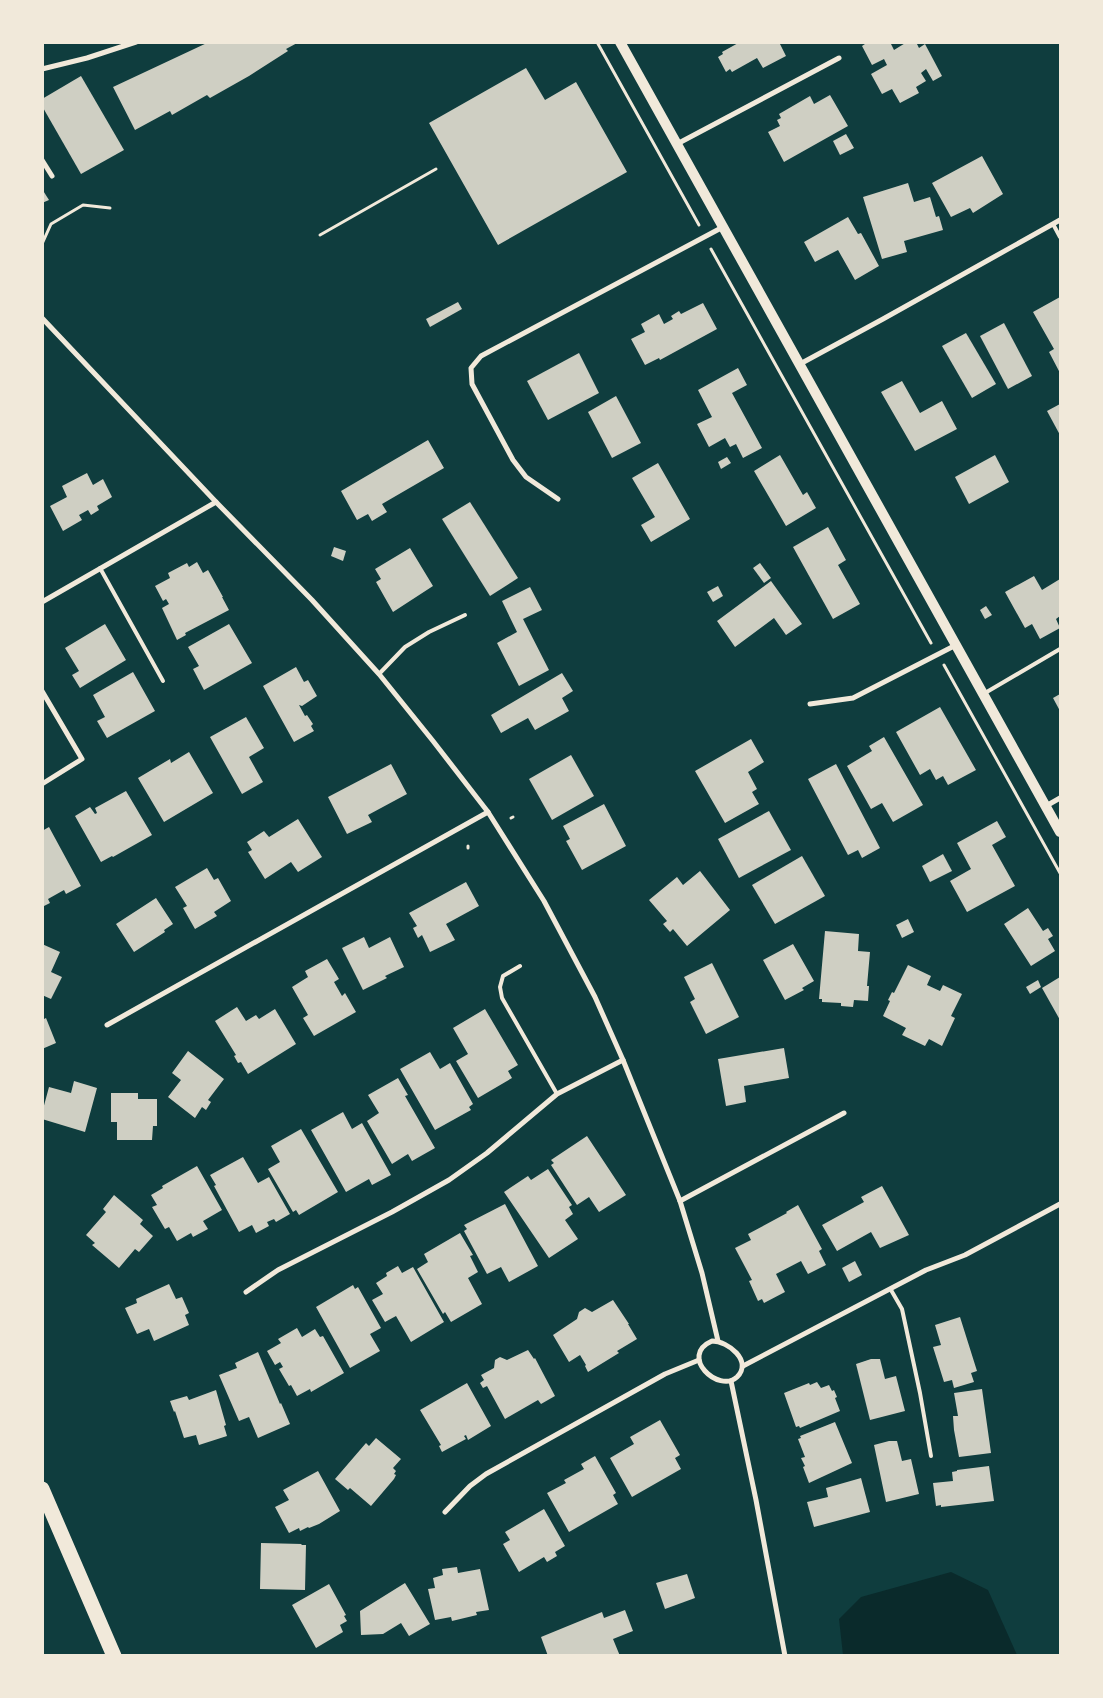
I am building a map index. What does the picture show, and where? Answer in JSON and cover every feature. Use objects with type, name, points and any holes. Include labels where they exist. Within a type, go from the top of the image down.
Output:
[{"type":"highway","points":[[42,1489],[114,1656]]},
{"type":"main road","points":[[620,42],[1060,832]]},
{"type":"street","points":[[42,68],[87,58],[136,42]]},
{"type":"street","points":[[677,144],[839,58]]},
{"type":"street","points":[[42,160],[52,176]]},
{"type":"street","points":[[799,364],[884,320],[1060,220]]},
{"type":"street","points":[[558,499],[526,477],[513,460],[472,384],[471,368],[481,356],[724,226]]},
{"type":"street","points":[[42,318],[216,502],[312,600],[379,674],[488,812],[544,901],[595,997],[623,1060],[680,1201],[702,1273],[718,1341]]},
{"type":"street","points":[[42,602],[216,502]]},
{"type":"street","points":[[810,704],[853,698],[956,645]]},
{"type":"street","points":[[42,691],[82,759],[42,784]]},
{"type":"street","points":[[1046,806],[1060,798]]},
{"type":"street","points":[[107,1024],[488,812]]},
{"type":"street","points":[[246,1292],[278,1270],[450,1180],[487,1153],[557,1094],[623,1060]]},
{"type":"street","points":[[680,1201],[844,1113]]},
{"type":"street","points":[[743,1366],[926,1270],[965,1256],[1060,1204]]},
{"type":"street","points":[[718,1341],[727,1344],[741,1358],[743,1366],[741,1373],[731,1381],[722,1382],[700,1364],[701,1350],[706,1344],[718,1341]]},
{"type":"street","points":[[445,1512],[470,1486],[486,1474],[665,1374],[699,1360]]},
{"type":"street","points":[[731,1381],[756,1500],[785,1656]]},
{"type":"lane","points":[[1053,224],[1060,238]]},
{"type":"lane","points":[[100,568],[163,681]]},
{"type":"lane","points":[[379,674],[405,647],[429,632],[465,615]]},
{"type":"lane","points":[[983,694],[1060,649]]},
{"type":"lane","points":[[520,966],[503,976],[500,987],[502,998],[557,1094]]},
{"type":"lane","points":[[891,1290],[902,1309],[920,1394],[930,1456]]},
{"type":"path","points":[[597,42],[688,205]]},
{"type":"path","points":[[320,235],[436,169]]},
{"type":"path","points":[[42,244],[51,224],[83,205],[110,208]]},
{"type":"path","points":[[720,266],[922,625]]},
{"type":"path","points":[[960,694],[1060,873]]},
{"type":"water","points":[[951,1572],[988,1590],[1017,1655],[843,1655],[839,1619],[861,1597]]},
{"type":"building","points":[[209,42],[299,42],[286,49],[288,51],[249,76],[210,98],[207,95],[172,115],[170,111],[135,130],[113,87]]},
{"type":"building","points":[[740,42],[779,42],[786,56],[763,68],[757,58],[732,72],[730,69],[726,72],[718,57],[723,54],[722,52]]},
{"type":"building","points":[[868,42],[890,42],[894,50],[907,42],[916,42],[919,48],[925,44],[942,76],[933,81],[926,69],[921,73],[926,81],[916,87],[919,93],[900,103],[892,89],[882,94],[871,74],[887,65],[884,59],[872,65],[862,46]]},
{"type":"building","points":[[526,68],[545,100],[576,82],[627,172],[498,245],[429,123]]},
{"type":"building","points":[[81,76],[124,150],[81,174],[42,106],[42,99]]},
{"type":"building","points":[[830,95],[848,126],[784,162],[768,132],[780,126],[777,120],[781,118],[779,114],[810,96],[814,104]]},
{"type":"building","points":[[846,134],[854,148],[840,155],[833,141]]},
{"type":"building","points":[[982,156],[1003,194],[973,213],[970,208],[951,217],[932,183]]},
{"type":"building","points":[[908,183],[914,202],[930,197],[936,217],[939,216],[943,230],[904,241],[907,252],[882,259],[863,197]]},
{"type":"building","points":[[42,189],[49,200],[42,203]]},
{"type":"building","points":[[848,217],[858,234],[861,233],[879,266],[855,280],[838,250],[815,262],[804,242]]},
{"type":"building","points":[[1060,297],[1060,373],[1049,352],[1054,349],[1033,312]]},
{"type":"building","points":[[458,302],[462,309],[430,327],[426,319]]},
{"type":"building","points":[[703,303],[717,329],[660,360],[659,358],[645,365],[631,339],[645,332],[641,324],[659,314],[664,324],[673,319],[671,316],[679,311],[681,314]]},
{"type":"building","points":[[1004,323],[1032,376],[1008,389],[980,336]]},
{"type":"building","points":[[966,333],[996,384],[972,398],[942,346]]},
{"type":"building","points":[[579,353],[599,393],[548,420],[527,381]]},
{"type":"building","points":[[738,368],[747,385],[732,393],[762,448],[743,458],[736,444],[730,447],[725,438],[709,447],[697,424],[712,417],[698,390]]},
{"type":"building","points":[[902,381],[920,413],[942,401],[957,429],[915,451],[881,392]]},
{"type":"building","points":[[616,396],[641,443],[612,458],[588,412]]},
{"type":"building","points":[[1060,404],[1060,435],[1047,411]]},
{"type":"building","points":[[428,440],[444,468],[382,504],[387,512],[372,521],[368,514],[357,520],[341,491]]},
{"type":"building","points":[[780,455],[803,495],[807,492],[816,508],[786,526],[754,471]]},
{"type":"building","points":[[995,455],[1009,482],[969,504],[955,477]]},
{"type":"building","points":[[727,457],[731,463],[721,469],[718,462]]},
{"type":"building","points":[[658,463],[690,519],[651,542],[641,525],[655,517],[632,478]]},
{"type":"building","points":[[87,473],[93,485],[103,479],[112,497],[97,506],[99,510],[91,515],[88,510],[79,515],[82,520],[63,531],[50,506],[67,497],[62,486]]},
{"type":"building","points":[[470,502],[518,578],[490,596],[442,519]]},
{"type":"building","points":[[828,527],[846,560],[838,565],[860,604],[833,619],[793,547]]},
{"type":"building","points":[[334,547],[346,551],[343,561],[331,556]]},
{"type":"building","points":[[410,548],[433,586],[393,612],[376,582],[381,579],[375,569]]},
{"type":"building","points":[[197,562],[203,573],[208,570],[229,610],[185,633],[186,635],[177,640],[162,608],[169,604],[166,599],[163,601],[155,586],[170,578],[168,573],[187,563],[189,567]]},
{"type":"building","points":[[760,563],[771,578],[764,583],[753,568]]},
{"type":"building","points":[[1034,576],[1042,590],[1060,579],[1060,616],[1056,619],[1060,628],[1040,639],[1032,624],[1025,628],[1005,592]]},
{"type":"building","points":[[771,581],[802,624],[786,635],[774,618],[735,647],[717,621]]},
{"type":"building","points":[[718,586],[723,596],[713,602],[707,592]]},
{"type":"building","points":[[530,587],[542,610],[523,619],[549,670],[519,686],[497,643],[517,632],[502,601]]},
{"type":"building","points":[[986,606],[992,615],[985,619],[980,610]]},
{"type":"building","points":[[105,624],[126,660],[80,688],[72,675],[79,671],[65,648]]},
{"type":"building","points":[[229,624],[252,663],[204,690],[193,669],[199,666],[188,647]]},
{"type":"building","points":[[296,667],[304,682],[308,680],[317,696],[302,706],[299,705],[305,716],[307,715],[313,724],[311,726],[314,731],[294,742],[263,686]]},
{"type":"building","points":[[133,672],[155,711],[107,738],[97,721],[105,717],[93,695]]},
{"type":"building","points":[[562,673],[573,691],[562,698],[569,711],[535,730],[528,718],[501,733],[491,715]]},
{"type":"building","points":[[1060,694],[1060,711],[1053,698]]},
{"type":"building","points":[[940,707],[976,770],[948,785],[943,776],[936,780],[930,769],[920,775],[896,732]]},
{"type":"building","points":[[246,717],[264,748],[249,757],[263,782],[242,794],[210,737]]},
{"type":"building","points":[[884,737],[923,805],[893,822],[882,803],[871,809],[847,766],[872,751],[869,746]]},
{"type":"building","points":[[751,739],[764,762],[748,772],[757,789],[752,792],[759,804],[725,823],[695,771]]},
{"type":"building","points":[[189,752],[213,793],[164,822],[138,778],[170,759],[171,763]]},
{"type":"building","points":[[571,755],[594,796],[552,820],[529,779]]},
{"type":"building","points":[[391,764],[407,794],[368,815],[372,822],[347,834],[328,797]]},
{"type":"building","points":[[836,764],[880,848],[862,858],[858,850],[848,855],[808,779]]},
{"type":"building","points":[[126,791],[152,835],[101,862],[75,816],[90,807],[95,814],[97,813],[95,808]]},
{"type":"building","points":[[604,804],[626,846],[582,870],[566,841],[570,839],[563,826]]},
{"type":"building","points":[[769,811],[791,850],[739,878],[718,839]]},
{"type":"building","points":[[298,819],[322,857],[298,872],[291,862],[265,879],[248,852],[252,850],[247,842],[264,831],[269,837]]},
{"type":"building","points":[[997,821],[1006,837],[992,845],[1015,886],[967,912],[950,881],[971,869],[957,843]]},
{"type":"building","points":[[49,827],[81,886],[66,894],[64,890],[48,899],[50,903],[42,907],[42,831]]},
{"type":"building","points":[[943,854],[952,871],[930,882],[922,866]]},
{"type":"building","points":[[802,856],[825,896],[775,924],[752,885]]},
{"type":"building","points":[[207,868],[214,880],[218,878],[231,901],[214,912],[217,916],[195,929],[183,908],[187,906],[175,887]]},
{"type":"building","points":[[700,871],[730,910],[687,946],[673,929],[670,932],[663,924],[667,921],[649,900],[677,877],[683,885]]},
{"type":"building","points":[[466,882],[479,906],[446,924],[455,940],[430,952],[422,935],[418,938],[413,928],[417,926],[409,913]]},
{"type":"building","points":[[156,898],[173,924],[164,930],[165,932],[134,952],[116,924]]},
{"type":"building","points":[[1028,908],[1043,931],[1048,928],[1053,936],[1048,939],[1055,951],[1031,966],[1004,924]]},
{"type":"building","points":[[908,919],[914,932],[902,938],[896,925]]},
{"type":"building","points":[[825,931],[859,934],[858,951],[870,952],[867,986],[869,986],[868,1001],[854,1000],[853,1007],[841,1006],[841,1003],[822,1002],[822,999],[819,999]]},
{"type":"building","points":[[364,937],[369,948],[390,937],[404,967],[363,990],[342,948]]},
{"type":"building","points":[[42,944],[60,952],[51,972],[62,977],[51,999],[42,995]]},
{"type":"building","points":[[793,944],[814,981],[802,988],[804,990],[785,1000],[763,960]]},
{"type":"building","points":[[327,959],[339,979],[334,982],[342,996],[345,993],[356,1012],[314,1036],[303,1018],[308,1015],[292,987],[308,977],[305,971]]},
{"type":"building","points":[[712,963],[739,1017],[706,1034],[690,1002],[695,999],[684,977]]},
{"type":"building","points":[[908,965],[931,976],[927,985],[940,991],[943,985],[962,994],[951,1016],[955,1018],[942,1046],[929,1039],[925,1046],[902,1035],[906,1028],[883,1016],[890,1001],[888,1000],[892,992],[894,993]]},
{"type":"building","points":[[1060,977],[1060,1020],[1042,988]]},
{"type":"building","points":[[1038,980],[1041,987],[1030,994],[1026,987]]},
{"type":"building","points":[[237,1007],[246,1021],[256,1015],[259,1019],[275,1009],[296,1044],[248,1074],[241,1062],[238,1063],[234,1056],[236,1055],[215,1021]]},
{"type":"building","points":[[485,1009],[518,1065],[508,1071],[512,1078],[478,1098],[456,1061],[468,1054],[453,1028]]},
{"type":"building","points":[[46,1018],[56,1043],[42,1049],[42,1020]]},
{"type":"building","points":[[784,1048],[789,1078],[744,1086],[746,1102],[726,1106],[718,1059]]},
{"type":"building","points":[[188,1051],[224,1079],[208,1100],[211,1102],[206,1110],[202,1107],[195,1118],[168,1097],[181,1080],[172,1073]]},
{"type":"building","points":[[430,1052],[440,1069],[450,1063],[473,1104],[469,1107],[471,1110],[435,1130],[400,1069]]},
{"type":"building","points":[[398,1078],[408,1095],[405,1096],[435,1148],[412,1161],[408,1154],[392,1164],[367,1121],[379,1113],[368,1095]]},
{"type":"building","points":[[74,1081],[97,1088],[85,1132],[42,1119],[49,1087],[71,1093]]},
{"type":"building","points":[[111,1093],[138,1093],[138,1099],[157,1099],[157,1126],[153,1126],[152,1140],[117,1140],[117,1122],[111,1122]]},
{"type":"building","points":[[343,1112],[352,1129],[362,1123],[391,1175],[372,1185],[369,1179],[346,1192],[311,1130]]},
{"type":"building","points":[[301,1129],[338,1192],[299,1215],[296,1210],[293,1212],[268,1169],[280,1162],[271,1146]]},
{"type":"building","points":[[587,1136],[626,1195],[599,1212],[589,1197],[577,1205],[551,1165],[554,1163],[551,1160]]},
{"type":"building","points":[[243,1157],[258,1183],[269,1177],[290,1214],[276,1222],[274,1219],[267,1222],[269,1226],[256,1233],[252,1225],[239,1232],[210,1175]]},
{"type":"building","points":[[197,1166],[222,1210],[203,1221],[208,1229],[193,1237],[191,1233],[177,1241],[169,1227],[165,1229],[152,1207],[157,1205],[151,1195],[163,1188],[162,1186]]},
{"type":"building","points":[[548,1169],[572,1205],[569,1207],[573,1214],[565,1220],[578,1239],[549,1258],[504,1192],[528,1176],[531,1180]]},
{"type":"building","points":[[882,1186],[909,1235],[880,1248],[871,1232],[837,1251],[822,1225],[864,1202],[861,1197]]},
{"type":"building","points":[[114,1195],[143,1220],[140,1224],[153,1236],[139,1252],[135,1249],[119,1268],[92,1245],[95,1243],[86,1235],[106,1212],[103,1209]]},
{"type":"building","points":[[505,1204],[538,1266],[509,1282],[501,1267],[487,1274],[464,1231],[467,1229],[464,1225]]},
{"type":"building","points":[[798,1205],[822,1249],[819,1251],[826,1265],[808,1274],[801,1261],[776,1274],[785,1292],[764,1303],[762,1299],[758,1301],[749,1281],[752,1280],[735,1248],[751,1240],[748,1234]]},
{"type":"building","points":[[460,1233],[473,1255],[470,1256],[478,1272],[468,1278],[482,1304],[451,1322],[445,1312],[443,1314],[417,1269],[428,1262],[424,1254]]},
{"type":"building","points":[[855,1261],[862,1275],[849,1282],[842,1268]]},
{"type":"building","points":[[398,1266],[402,1273],[413,1267],[444,1322],[411,1342],[396,1316],[385,1322],[372,1300],[383,1294],[376,1283],[387,1276],[386,1273]]},
{"type":"building","points":[[169,1284],[176,1299],[182,1297],[189,1313],[185,1315],[189,1325],[154,1341],[149,1329],[137,1334],[125,1308],[137,1303],[136,1299]]},
{"type":"building","points":[[353,1285],[355,1289],[358,1287],[381,1328],[370,1334],[380,1351],[350,1368],[316,1307]]},
{"type":"building","points":[[613,1300],[637,1339],[617,1351],[619,1353],[588,1372],[580,1355],[569,1362],[553,1335],[577,1319],[579,1312],[585,1308],[592,1312]]},
{"type":"building","points":[[960,1317],[977,1371],[971,1373],[974,1382],[954,1388],[952,1380],[944,1382],[933,1347],[941,1345],[935,1325]]},
{"type":"building","points":[[297,1328],[302,1337],[315,1329],[320,1337],[323,1336],[344,1373],[311,1392],[310,1389],[297,1396],[279,1369],[283,1367],[280,1362],[275,1365],[267,1351],[281,1343],[278,1339]]},
{"type":"building","points":[[528,1350],[535,1358],[555,1396],[541,1404],[538,1400],[505,1419],[487,1386],[483,1388],[480,1383],[484,1380],[481,1375],[494,1368],[495,1360],[500,1357],[507,1360]]},
{"type":"building","points":[[258,1352],[290,1424],[258,1438],[249,1417],[239,1421],[219,1375],[237,1368],[235,1363]]},
{"type":"building","points":[[871,1359],[880,1359],[885,1379],[896,1376],[905,1411],[870,1420],[856,1364]]},
{"type":"building","points":[[817,1382],[821,1388],[829,1385],[832,1391],[834,1390],[840,1411],[800,1428],[799,1426],[796,1427],[784,1393],[809,1383],[810,1385]]},
{"type":"building","points":[[467,1383],[491,1426],[468,1440],[466,1435],[464,1436],[466,1439],[442,1452],[439,1446],[441,1445],[420,1410]]},
{"type":"building","points":[[982,1389],[991,1453],[959,1457],[954,1430],[953,1416],[958,1416],[954,1393]]},
{"type":"building","points":[[216,1390],[226,1425],[224,1426],[227,1436],[199,1445],[196,1435],[184,1438],[170,1401],[187,1396],[189,1400]]},
{"type":"building","points":[[660,1420],[680,1455],[675,1458],[681,1469],[632,1497],[610,1458],[634,1444],[630,1437]]},
{"type":"building","points":[[835,1422],[852,1463],[809,1483],[801,1458],[805,1457],[798,1439],[801,1438],[800,1436]]},
{"type":"building","points":[[376,1438],[401,1459],[393,1468],[396,1471],[394,1479],[371,1506],[350,1488],[348,1490],[335,1479],[366,1443],[369,1446]]},
{"type":"building","points":[[897,1441],[902,1461],[911,1459],[919,1494],[886,1502],[874,1445]]},
{"type":"building","points":[[595,1456],[616,1493],[613,1495],[618,1504],[569,1532],[547,1493],[566,1483],[564,1480],[584,1469],[581,1464]]},
{"type":"building","points":[[989,1466],[994,1501],[936,1506],[933,1483],[953,1481],[952,1472],[957,1470]]},
{"type":"building","points":[[318,1471],[340,1511],[319,1524],[300,1531],[299,1528],[289,1533],[275,1507],[289,1500],[283,1490]]},
{"type":"building","points":[[861,1478],[870,1512],[814,1527],[807,1502],[828,1497],[826,1488]]},
{"type":"building","points":[[544,1509],[565,1546],[555,1552],[557,1556],[547,1562],[544,1557],[519,1572],[503,1544],[510,1540],[505,1532]]},
{"type":"building","points":[[261,1543],[306,1545],[305,1590],[260,1589]]},
{"type":"building","points":[[457,1567],[458,1573],[480,1569],[489,1610],[476,1612],[477,1615],[452,1621],[451,1617],[435,1620],[428,1589],[435,1588],[433,1578],[443,1575],[442,1569]]},
{"type":"building","points":[[687,1574],[695,1598],[665,1609],[656,1583]]},
{"type":"building","points":[[405,1583],[430,1624],[409,1636],[401,1623],[383,1634],[361,1635],[360,1611]]},
{"type":"building","points":[[329,1584],[346,1615],[344,1616],[347,1621],[340,1625],[343,1632],[316,1648],[292,1605]]},
{"type":"building","points":[[625,1610],[633,1631],[613,1639],[620,1656],[594,1656],[593,1654],[548,1656],[541,1637],[602,1612],[604,1618]]}]
